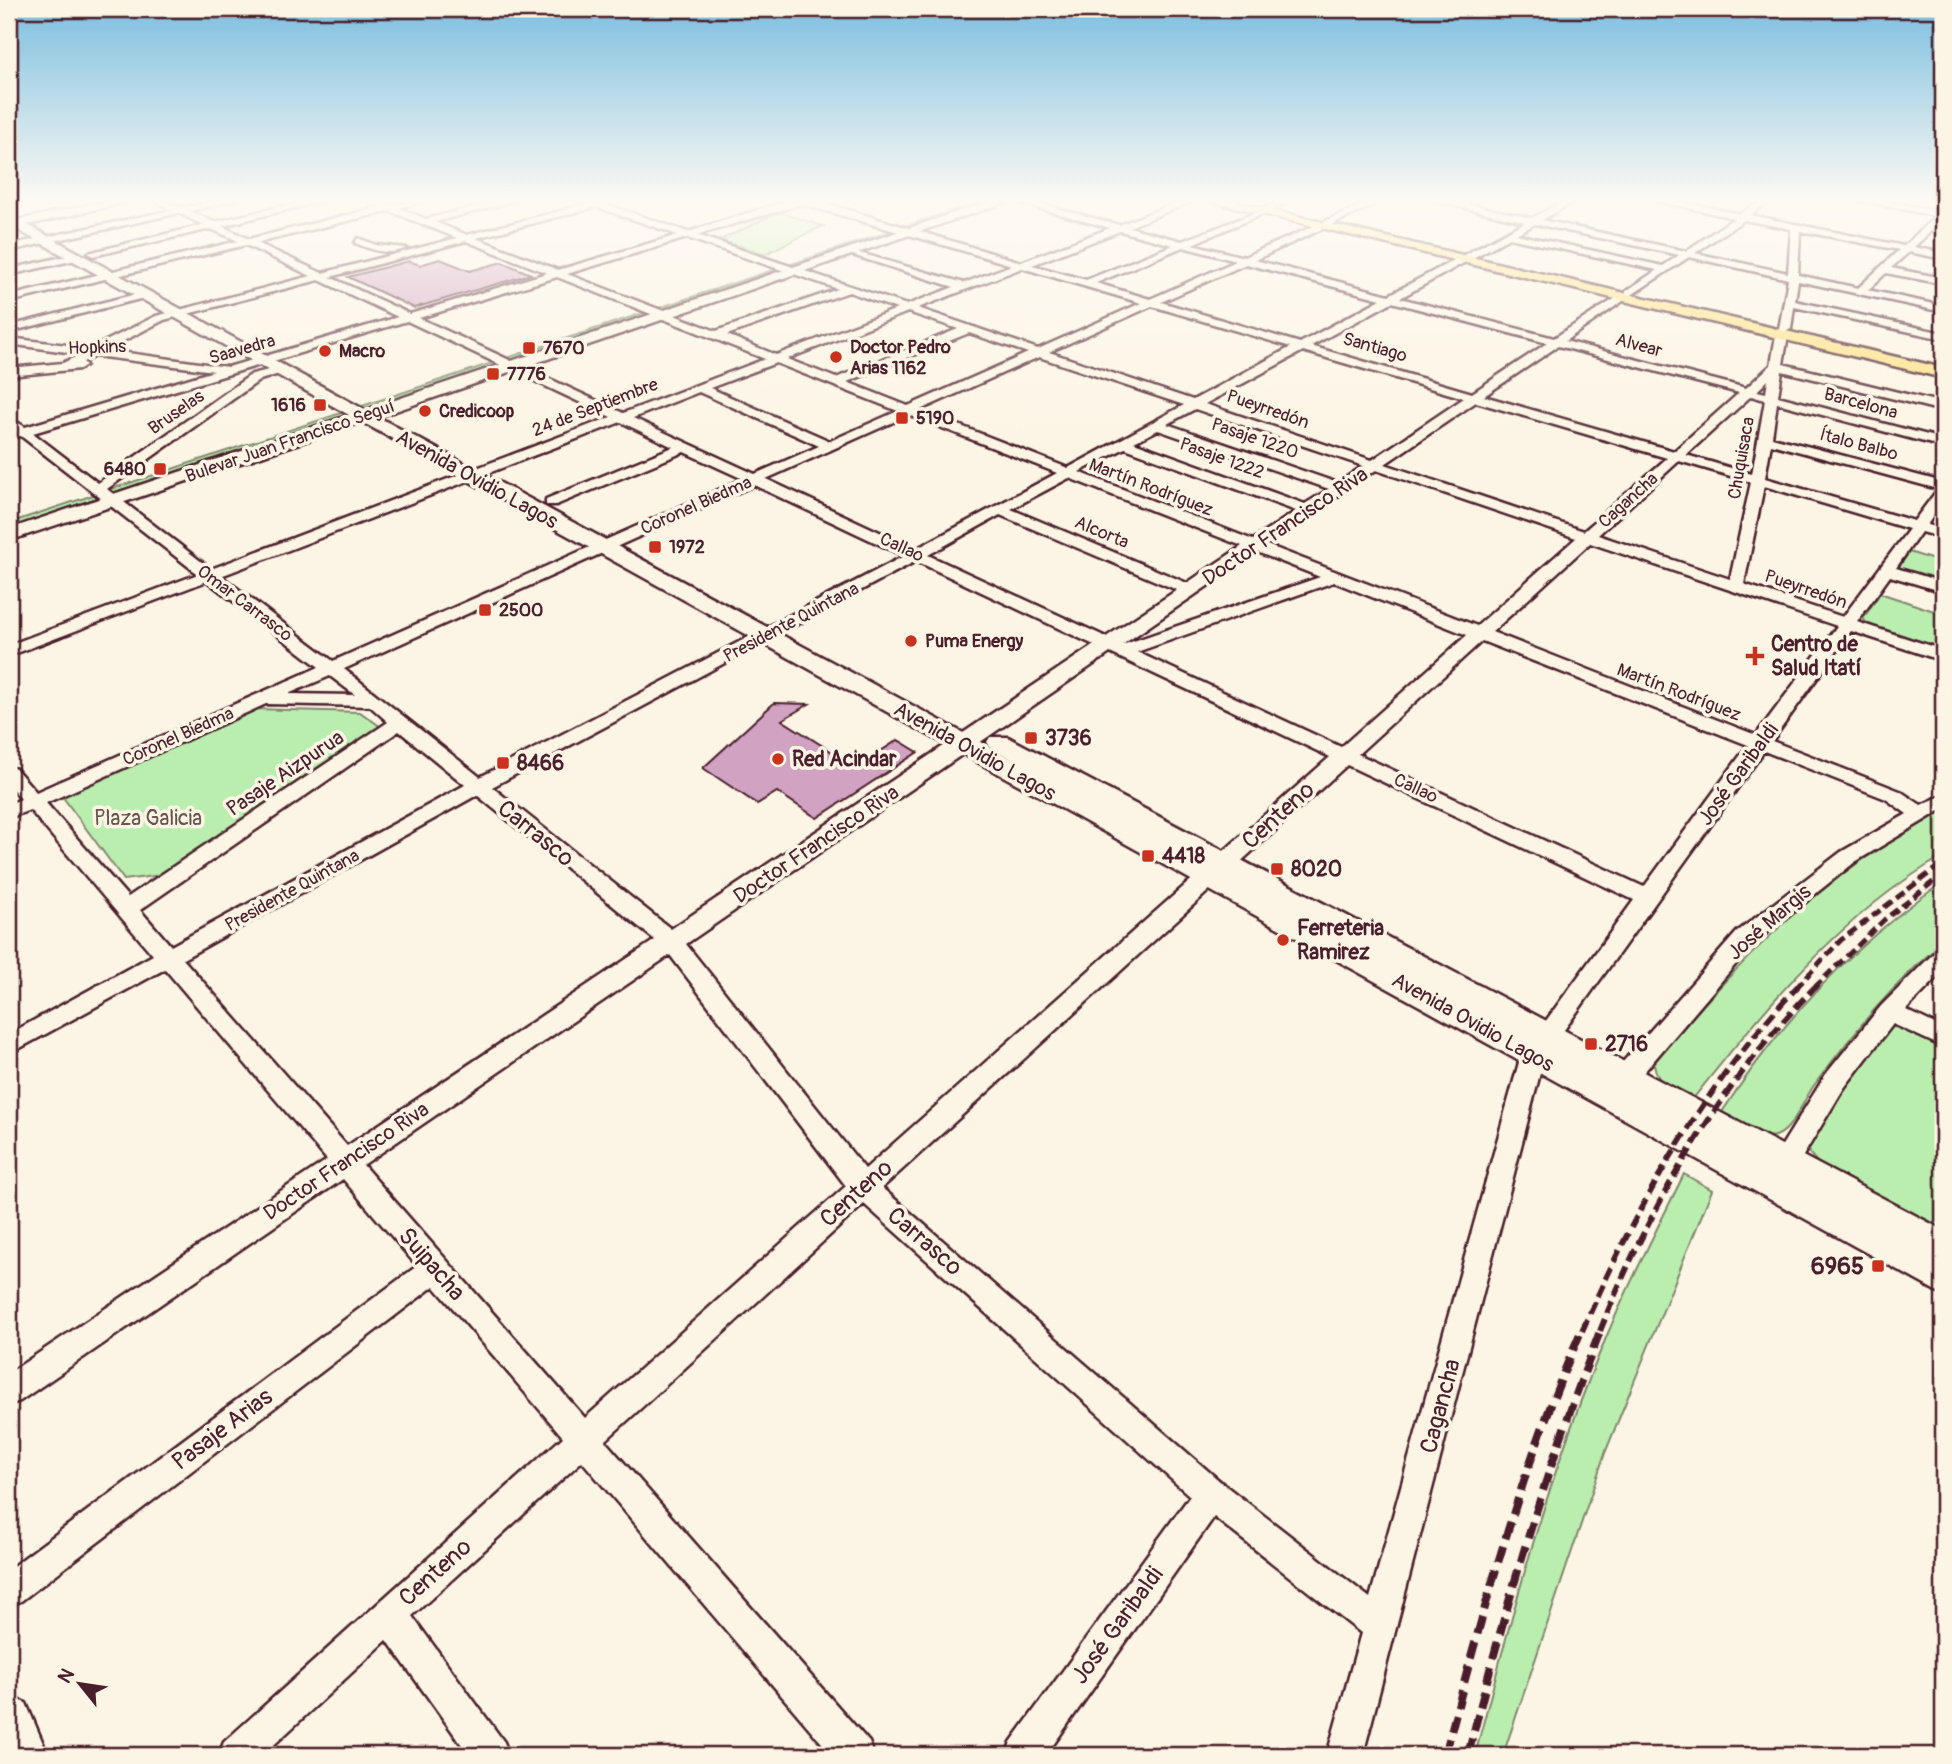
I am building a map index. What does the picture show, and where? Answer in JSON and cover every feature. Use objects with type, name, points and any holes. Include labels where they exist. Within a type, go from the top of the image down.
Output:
[{"type":"main road","name":"Avenida Ovidio Lagos","points":[[120,281],[263,360],[280,363]]},
{"type":"main road","name":"Avenida Ovidio Lagos","points":[[144,281],[198,311],[280,363],[1540,1046],[1943,1278]]},
{"type":"main road","name":"Bulevar Juan Francisco Seguí","points":[[9,523],[366,410],[752,281]]},
{"type":"main road","points":[[1568,281],[1943,373]]},
{"type":"main road","points":[[1783,332],[1943,366]]},
{"type":"main road","name":"Avenida Ovidio Lagos","points":[[480,472],[551,502],[610,543]]},
{"type":"main road","name":"Bulevar Juan Francisco Seguí","points":[[9,535],[103,494]]},
{"type":"main road","name":"Avenida Ovidio Lagos","points":[[1540,1046],[1625,1078],[1943,1248]]},
{"type":"main road","points":[[9,1720],[24,1755]]},
{"type":"street","points":[[9,299],[83,281]]},
{"type":"street","points":[[68,365],[160,318],[198,311],[307,281]]},
{"type":"street","name":"Callao","points":[[332,281],[1648,898]]},
{"type":"street","name":"Saavedra","points":[[280,363],[410,317],[532,281]]},
{"type":"street","name":"Martín Rodríguez","points":[[576,281],[1893,795],[1919,813]]},
{"type":"street","name":"Pueyrredón","points":[[825,281],[1943,656]]},
{"type":"street","points":[[947,281],[965,287]]},
{"type":"street","name":"24 de Septiembre","points":[[9,651],[980,281]]},
{"type":"street","name":"Santiago","points":[[1077,281],[1943,534]]},
{"type":"street","points":[[1086,284],[1092,281]]},
{"type":"street","name":"Coronel Biedma","points":[[21,806],[1200,281]]},
{"type":"street","name":"Alvear","points":[[1323,281],[1771,398]]},
{"type":"street","name":"Presidente Quintana","points":[[9,1045],[478,786],[773,632],[1422,281]]},
{"type":"street","name":"Doctor Francisco Riva","points":[[9,1390],[971,738],[1116,648],[1190,590],[1647,281]]},
{"type":"street","name":"Chuquisaca","points":[[1736,586],[1758,480],[1792,281]]},
{"type":"street","points":[[1814,281],[1943,309]]},
{"type":"street","points":[[1861,291],[1872,281]]},
{"type":"street","points":[[714,336],[848,289]]},
{"type":"street","points":[[9,329],[144,295]]},
{"type":"street","points":[[1789,303],[1943,336]]},
{"type":"street","points":[[834,383],[969,329]]},
{"type":"street","points":[[9,341],[231,370],[256,377]]},
{"type":"street","name":"Saavedra","points":[[15,434],[263,360]]},
{"type":"street","name":"Bruselas","points":[[103,494],[256,377],[280,363]]},
{"type":"street","name":"Hopkins","points":[[9,372],[68,365],[188,364]]},
{"type":"street","points":[[1777,366],[1943,407]]},
{"type":"street","name":"Cagancha","points":[[1478,635],[1777,366]]},
{"type":"street","points":[[700,388],[830,446]]},
{"type":"street","name":"Barcelona","points":[[1771,398],[1943,443]]},
{"type":"street","name":"Omar Carrasco","points":[[9,421],[15,434],[103,494],[374,701],[478,786]]},
{"type":"street","name":"Pasaje 1220","points":[[1157,425],[1340,488]]},
{"type":"street","name":"Ítalo Balbo","points":[[1765,439],[1943,486]]},
{"type":"street","name":"Pasaje 1222","points":[[1124,443],[1308,510]]},
{"type":"street","points":[[551,502],[686,446]]},
{"type":"street","name":"José Garibaldi","points":[[1540,1046],[1943,492]]},
{"type":"street","name":"Alcorta","points":[[1000,510],[1190,590]]},
{"type":"street","points":[[1887,570],[1943,587]]},
{"type":"street","points":[[1116,648],[1332,578]]},
{"type":"street","name":"Centeno","points":[[237,1755],[389,1614],[1478,635]]},
{"type":"street","points":[[260,699],[374,701]]},
{"type":"street","name":"Pasaje Aizpurua","points":[[126,909],[400,722]]},
{"type":"street","name":"Suipacha","points":[[9,773],[21,806],[126,909],[856,1755]]},
{"type":"street","name":"Carrasco","points":[[478,786],[672,942],[863,1187],[1211,1494],[1381,1628]]},
{"type":"street","name":"José Margis","points":[[1625,1078],[1745,937],[1848,858],[1943,801]]},
{"type":"street","points":[[1785,1163],[1835,1081],[1889,1012],[1943,958]]},
{"type":"street","points":[[1889,1012],[1943,1038]]},
{"type":"street","name":"Cagancha","points":[[1345,1755],[1540,1046]]},
{"type":"street","name":"Pasaje Arias","points":[[9,1589],[436,1268]]},
{"type":"street","name":"José Garibaldi","points":[[1024,1755],[1211,1494]]},
{"type":"street","points":[[389,1614],[491,1755]]},
{"type":"green space","points":[[739,281],[764,281],[9,535],[9,523]]},
{"type":"green space","points":[[1555,281],[1581,281],[1943,366],[1943,373]]},
{"type":"green space","points":[[1909,552],[1943,563],[1943,583],[1898,569]]},
{"type":"green space","points":[[1880,593],[1943,614],[1943,649],[1869,625],[1863,619]]},
{"type":"green space","name":"Plaza Galicia","points":[[253,709],[360,712],[381,727],[162,875],[124,880],[62,796]]},
{"type":"green space","points":[[1943,811],[1943,856],[1906,879],[1871,906],[1806,966],[1747,1032],[1692,1100],[1662,1082],[1655,1071],[1654,1063],[1717,990],[1785,922],[1860,861]]},
{"type":"green space","points":[[1943,882],[1943,942],[1890,992],[1860,1027],[1815,1084],[1789,1126],[1778,1135],[1763,1136],[1720,1115],[1767,1049],[1820,988],[1878,932]]},
{"type":"green space","points":[[1894,1027],[1917,1031],[1943,1043],[1943,1234],[1825,1171],[1810,1154],[1808,1142],[1886,1030]]},
{"type":"green space","points":[[1684,1174],[1712,1190],[1605,1453],[1503,1755],[1475,1755],[1518,1595],[1568,1436],[1617,1313]]},
{"type":"building","points":[[357,281],[506,281],[414,308]]},
{"type":"building","name":"Red Acindar","points":[[774,703],[809,704],[782,720],[856,767],[898,740],[918,752],[817,818],[777,792],[757,804],[703,768]]},
{"type":"railway","points":[[1796,988],[1841,940],[1943,863]]},
{"type":"railway","points":[[1816,987],[1885,919],[1941,876]]},
{"type":"railway","points":[[1582,1331],[1626,1238],[1675,1149],[1732,1065],[1798,986]]},
{"type":"railway","points":[[1600,1331],[1641,1238],[1691,1148],[1749,1063],[1816,987]]},
{"type":"railway","points":[[1445,1755],[1489,1593],[1522,1486],[1582,1329]]},
{"type":"railway","points":[[1468,1755],[1527,1540],[1601,1329]]},
{"type":"place","name":"7670","points":[[529,348]]},
{"type":"place","name":"Macro","points":[[325,351]]},
{"type":"place","name":"Doctor Pedro Arias 1162","points":[[836,357]]},
{"type":"place","name":"7776","points":[[493,374]]},
{"type":"place","name":"1616","points":[[320,405]]},
{"type":"place","name":"Credicoop","points":[[425,411]]},
{"type":"place","name":"5190","points":[[902,418]]},
{"type":"place","name":"6480","points":[[160,469]]},
{"type":"place","name":"1972","points":[[655,547]]},
{"type":"place","name":"2500","points":[[485,610]]},
{"type":"place","name":"Puma Energy","points":[[911,641]]},
{"type":"place","name":"Centro de Salud Itatí","points":[[1755,656]]},
{"type":"place","name":"3736","points":[[1031,738]]},
{"type":"place","name":"Red Acindar","points":[[778,759]]},
{"type":"place","name":"8466","points":[[503,763]]},
{"type":"place","name":"4418","points":[[1148,856]]},
{"type":"place","name":"8020","points":[[1277,869]]},
{"type":"place","name":"Ferreteria Ramirez","points":[[1283,940]]},
{"type":"place","name":"2716","points":[[1591,1044]]},
{"type":"place","name":"6965","points":[[1878,1266]]}]
